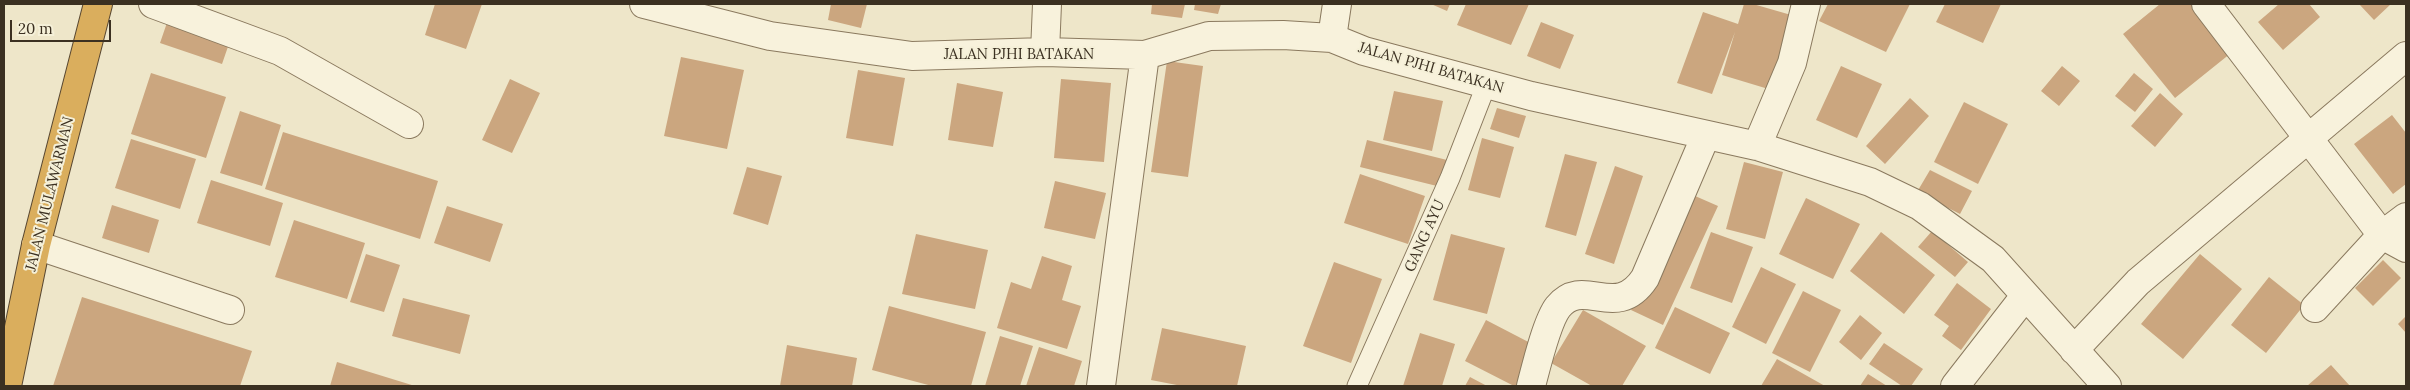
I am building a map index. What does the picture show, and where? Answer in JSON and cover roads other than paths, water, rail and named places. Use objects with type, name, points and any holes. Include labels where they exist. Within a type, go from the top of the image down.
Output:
[{"type":"highway","name":"JALAN MULAWARMAN","points":[[7,386],[36,245],[98,4]]},
{"type":"street","points":[[153,4],[280,51],[409,124]]},
{"type":"street","name":"JALAN PJHI BATAKAN","points":[[644,4],[770,36],[912,56],[1045,52],[1145,56],[1209,36],[1332,38],[1364,51],[1531,96],[1757,146],[1870,182],[1920,206],[1993,259],[2107,386]]},
{"type":"street","points":[[1045,52],[1047,4]]},
{"type":"street","points":[[1332,38],[1337,4]]},
{"type":"street","points":[[1757,146],[1792,63],[1806,4]]},
{"type":"street","points":[[2206,4],[2382,234],[2406,248]]},
{"type":"street","points":[[1101,386],[1145,56]]},
{"type":"street","points":[[2074,350],[2138,282],[2406,56]]},
{"type":"street","points":[[1531,386],[1546,334],[1558,307],[1572,297],[1591,293],[1610,300],[1630,294],[1639,286],[1706,135]]},
{"type":"street","points":[[2315,308],[2382,234],[2406,217]]},
{"type":"street","points":[[36,245],[230,310]]},
{"type":"street","points":[[1955,386],[2025,296]]},
{"type":"lane","name":"GANG AYU","points":[[1357,386],[1450,178],[1487,83]]}]
